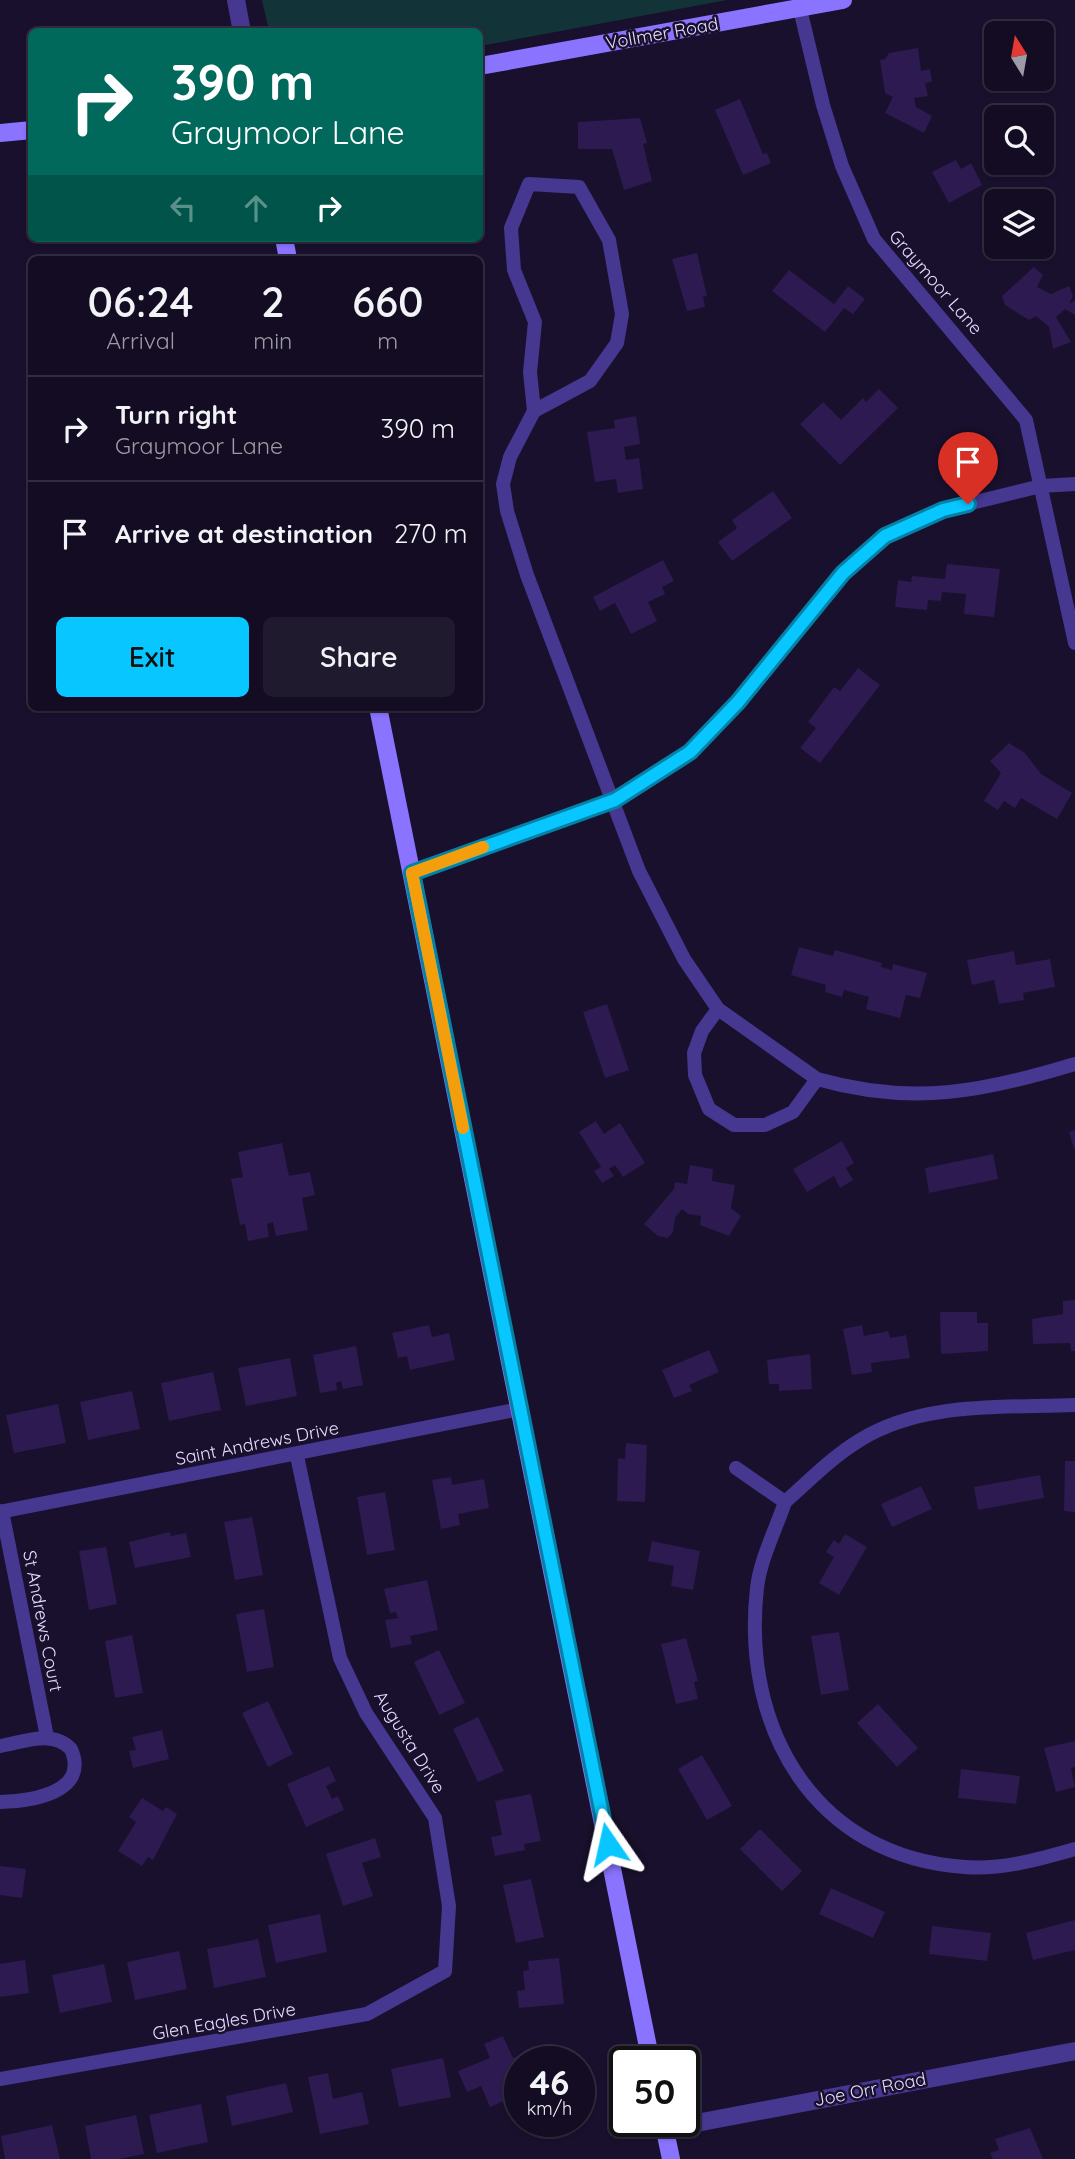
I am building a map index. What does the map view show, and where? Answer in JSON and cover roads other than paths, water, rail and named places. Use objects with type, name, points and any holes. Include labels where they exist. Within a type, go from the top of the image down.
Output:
[{"type":"main road","name":"Vollmer Road","points":[[483,65],[844,0]]},
{"type":"main road","points":[[0,133],[28,130]]},
{"type":"main road","points":[[379,711],[648,2046]]},
{"type":"main road","points":[[666,2137],[671,2159]]},
{"type":"street","points":[[236,0],[241,28]]},
{"type":"street","name":"Graymoor Lane","points":[[800,9],[838,154],[874,239],[1005,391],[1026,420],[1075,643]]},
{"type":"street","points":[[534,411],[590,381],[617,342],[622,314],[609,240],[579,187],[529,184],[511,228],[514,270],[535,322],[530,372],[534,411],[510,457],[503,484],[507,511],[527,575],[615,800],[639,871],[661,919],[718,1009],[817,1079],[857,1089],[931,1095],[984,1088],[1075,1063]]},
{"type":"street","points":[[412,873],[615,800],[690,752],[738,702],[843,573],[885,536],[943,510],[1041,486],[1075,484]]},
{"type":"street","points":[[718,1009],[702,1031],[694,1053],[695,1075],[709,1109],[734,1125],[765,1125],[793,1112],[817,1079]]},
{"type":"street","points":[[1075,1405],[948,1411],[907,1419],[880,1429],[841,1453],[785,1502],[757,1586],[757,1677],[778,1745],[807,1791],[837,1818],[875,1842],[937,1864],[966,1867],[1010,1866],[1075,1849]]},
{"type":"street","name":"Saint Andrews Drive","points":[[1,1512],[297,1456],[520,1409]]},
{"type":"street","name":"Augusta Drive","points":[[297,1456],[340,1658],[366,1713],[435,1818],[449,1906],[445,1971]]},
{"type":"street","points":[[736,1468],[785,1502]]},
{"type":"street","name":"St Andrews Court","points":[[1,1512],[47,1737]]},
{"type":"street","points":[[0,1746],[47,1737],[66,1743],[71,1749],[75,1766],[69,1783],[56,1793],[0,1802]]},
{"type":"street","name":"Glen Eagles Drive","points":[[0,2079],[367,2014],[445,1971]]},
{"type":"street","name":"Joe Orr Road","points":[[700,2119],[1075,2051]]}]
